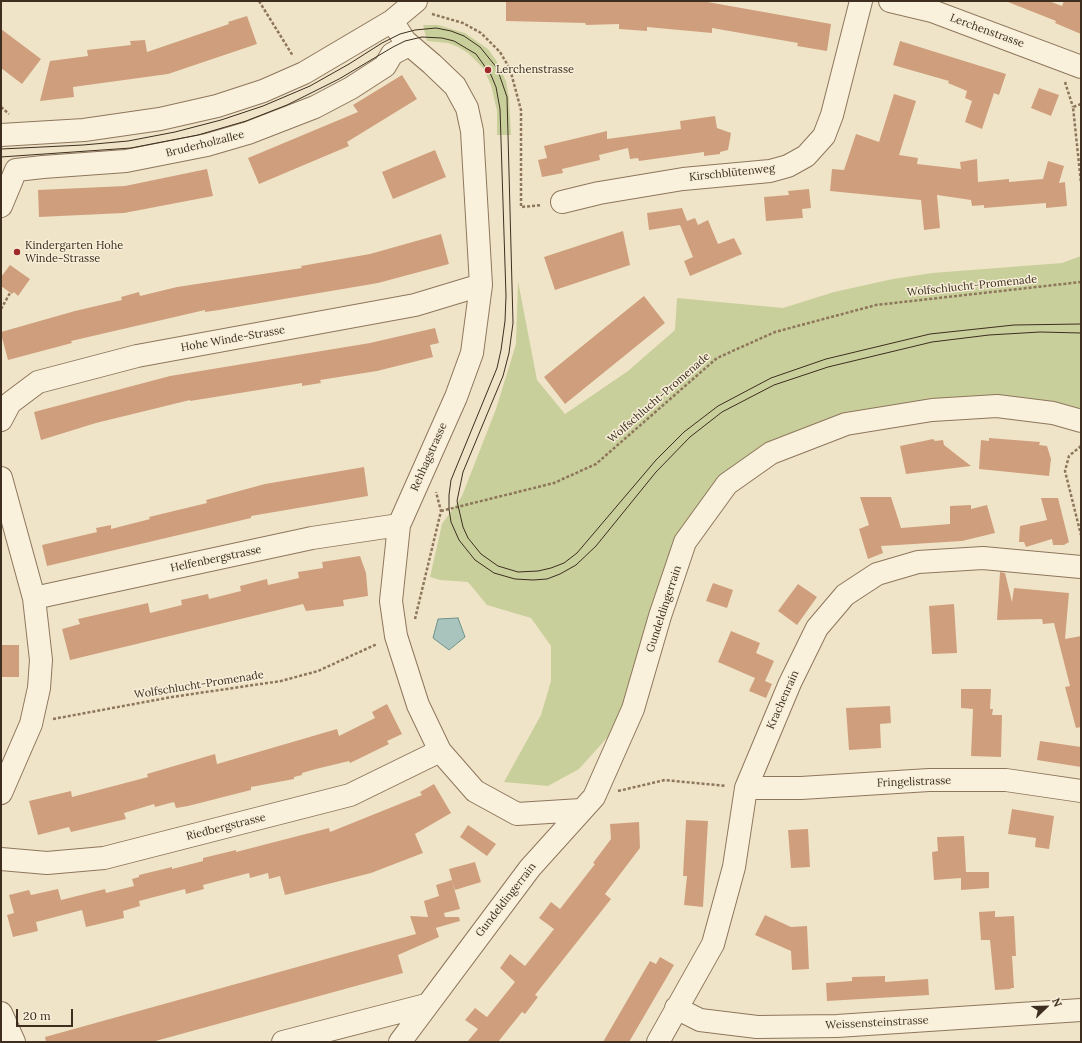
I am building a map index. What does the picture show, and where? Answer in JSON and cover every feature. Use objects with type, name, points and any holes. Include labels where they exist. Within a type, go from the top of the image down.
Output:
[{"type":"street","name":"Kirschblütenweg","points":[[562,202],[599,193],[675,180],[770,171],[788,166],[806,156],[824,136],[832,115],[861,1]]},
{"type":"street","name":"Lerchenstrasse","points":[[890,1],[932,11],[1081,67]]},
{"type":"street","points":[[1,135],[84,130],[160,119],[217,106],[263,91],[304,73],[406,10]]},
{"type":"street","name":"Rehhagstrasse","points":[[406,10],[409,45],[448,78],[455,86],[467,108],[472,131],[481,285],[472,353],[456,397],[399,525],[391,601],[396,636],[418,705],[440,751],[475,792],[517,814],[587,804]]},
{"type":"street","name":"Bruderholzallee","points":[[1,206],[16,170],[126,161],[207,145],[248,133],[315,107],[351,88],[385,66],[392,54],[409,45]]},
{"type":"street","points":[[37,132],[39,167]]},
{"type":"street","name":"Hohe Winde-Strasse","points":[[1,420],[10,403],[38,382],[137,356],[415,305],[481,285]]},
{"type":"street","name":"Gundeldingerrain","points":[[400,1042],[426,1005],[530,868],[587,804],[633,709],[660,616],[685,542],[727,484],[771,453],[846,424],[932,410],[997,406],[1052,413],[1081,421]]},
{"type":"street","points":[[1,478],[34,598],[41,660],[39,688],[31,724],[1,793]]},
{"type":"street","name":"Helfenbergstrasse","points":[[34,598],[312,538],[399,525]]},
{"type":"street","name":"Krachenrain","points":[[658,1042],[676,1008],[714,944],[734,867],[746,788],[790,683],[816,628],[845,595],[877,574],[918,562],[983,558],[1081,567]]},
{"type":"street","name":"Riedbergstrasse","points":[[1,859],[47,863],[104,858],[350,795],[440,751]]},
{"type":"street","name":"Fringelistrasse","points":[[746,788],[801,788],[929,780],[1006,780],[1081,791]]},
{"type":"street","points":[[283,1042],[426,1005]]},
{"type":"street","name":"Weissensteinstrasse","points":[[676,1008],[700,1020],[757,1027],[837,1026],[1081,1010]]},
{"type":"street","points":[[1,1013],[14,1042]]},
{"type":"path","points":[[259,1],[304,73]]},
{"type":"path","points":[[406,10],[463,23],[481,33],[500,52],[510,69],[521,110],[521,207]]},
{"type":"path","points":[[1065,81],[1073,106],[1081,183]]},
{"type":"path","points":[[1073,106],[1081,104]]},
{"type":"path","name":"Wolfschlucht-Promenade","points":[[31,724],[106,708],[281,681],[318,672],[396,636],[414,623],[442,511],[554,483],[596,464],[717,358],[775,332],[876,305],[1081,282]]},
{"type":"path","points":[[1,309],[10,293]]},
{"type":"path","points":[[1081,446],[1069,456],[1066,471],[1081,535]]},
{"type":"path","points":[[587,804],[665,780],[746,788]]},
{"type":"green space","points":[[423,25],[438,25],[465,33],[488,49],[496,60],[506,81],[509,98],[511,135],[497,135],[497,111],[491,85],[483,68],[468,53],[458,47],[448,43],[427,41]]},
{"type":"green space","points":[[1081,256],[1081,421],[932,410],[771,453],[685,542],[633,709],[579,769],[548,786],[504,782],[541,715],[551,681],[551,646],[531,618],[487,605],[468,582],[440,580],[430,577],[442,524],[462,496],[496,409],[516,344],[518,281],[537,380],[565,414],[628,371],[675,330],[677,298],[783,308],[834,292],[893,279],[932,273],[1062,263]]},
{"type":"water","points":[[458,618],[465,637],[449,650],[433,638],[438,619]]},
{"type":"building","points":[[506,1],[702,1],[831,24],[827,51],[797,46],[798,43],[712,28],[712,33],[647,27],[647,31],[619,29],[619,24],[586,25],[585,23],[506,21]]},
{"type":"building","points":[[1008,1],[1049,1],[1062,6],[1064,1],[1081,1],[1081,34],[1055,23],[1056,21]]},
{"type":"building","points":[[247,16],[257,44],[168,74],[73,87],[74,97],[40,101],[50,61],[88,56],[87,50],[131,45],[130,41],[145,40],[147,52],[229,24],[228,22]]},
{"type":"building","points":[[1,29],[41,59],[22,84],[1,68]]},
{"type":"building","points":[[900,41],[1006,74],[999,95],[994,93],[982,129],[965,122],[972,101],[965,98],[967,91],[948,83],[949,81],[893,65]]},
{"type":"building","points":[[402,75],[417,99],[347,142],[349,146],[259,184],[248,158],[358,112],[353,105]]},
{"type":"building","points":[[1039,88],[1059,95],[1051,116],[1031,108]]},
{"type":"building","points":[[894,94],[916,101],[899,155],[918,158],[917,164],[961,169],[960,162],[977,159],[978,182],[1009,179],[1009,182],[1043,179],[1048,161],[1064,166],[1059,183],[1065,182],[1067,206],[1046,208],[1046,203],[984,208],[984,205],[972,206],[971,200],[937,195],[940,228],[924,230],[921,200],[830,191],[832,169],[844,170],[856,134],[879,142]]},
{"type":"building","points":[[715,116],[717,128],[731,133],[728,150],[720,152],[720,154],[704,156],[704,152],[639,161],[638,158],[630,159],[628,148],[599,155],[600,160],[562,169],[563,173],[542,177],[538,160],[547,158],[544,146],[607,131],[607,139],[681,129],[680,121]]},
{"type":"building","points":[[435,150],[446,177],[393,199],[382,172]]},
{"type":"building","points":[[207,169],[213,196],[124,213],[39,217],[38,190],[125,186]]},
{"type":"building","points":[[809,189],[811,208],[802,209],[803,218],[766,221],[764,197],[789,195],[788,191]]},
{"type":"building","points":[[682,208],[687,221],[695,218],[698,225],[708,220],[718,244],[734,238],[742,254],[690,276],[684,261],[693,257],[680,225],[649,230],[647,213]]},
{"type":"building","points":[[623,231],[630,265],[555,290],[544,257]]},
{"type":"building","points":[[441,234],[449,264],[378,283],[219,310],[205,312],[205,310],[71,341],[72,343],[8,360],[1,334],[1,332],[75,311],[122,300],[121,297],[139,292],[140,296],[177,287],[302,268],[301,266],[370,254]]},
{"type":"building","points":[[10,265],[30,279],[18,296],[14,292],[12,294],[1,286],[1,277]]},
{"type":"building","points":[[644,296],[665,323],[565,404],[544,377]]},
{"type":"building","points":[[435,328],[439,343],[430,345],[433,357],[377,371],[320,380],[321,383],[302,386],[302,383],[190,400],[96,423],[41,440],[34,412],[170,376],[370,343]]},
{"type":"building","points":[[989,438],[1040,442],[1039,445],[1047,446],[1051,459],[1049,476],[979,469],[981,440],[989,441]]},
{"type":"building","points":[[933,439],[935,441],[943,440],[944,445],[971,466],[906,474],[900,446]]},
{"type":"building","points":[[364,467],[368,496],[251,516],[251,518],[47,566],[42,545],[97,532],[96,528],[111,525],[111,529],[150,519],[149,517],[207,503],[206,500],[265,484]]},
{"type":"building","points":[[860,497],[891,497],[901,528],[950,524],[950,506],[971,505],[971,509],[987,505],[995,533],[962,541],[881,546],[883,553],[868,559],[859,529],[869,525]]},
{"type":"building","points":[[1041,498],[1058,498],[1069,542],[1064,545],[1053,545],[1052,539],[1026,547],[1024,542],[1019,542],[1020,526],[1047,520]]},
{"type":"building","points":[[360,556],[366,573],[368,596],[343,600],[344,606],[306,611],[303,604],[70,660],[62,629],[80,624],[78,619],[148,603],[150,613],[182,605],[181,600],[208,594],[209,599],[241,591],[240,586],[267,579],[268,585],[299,578],[298,572],[323,568],[322,562]]},
{"type":"building","points":[[1000,572],[1005,573],[1012,602],[1014,588],[1069,593],[1065,639],[1081,636],[1081,727],[1076,728],[1065,687],[1070,686],[1054,623],[1043,624],[1042,619],[997,620]]},
{"type":"building","points":[[713,583],[733,590],[727,608],[706,601]]},
{"type":"building","points":[[798,584],[817,597],[797,625],[778,611]]},
{"type":"building","points":[[954,604],[957,653],[932,654],[929,606]]},
{"type":"building","points":[[731,631],[760,643],[756,653],[774,661],[765,681],[772,684],[766,698],[749,691],[755,678],[718,662]]},
{"type":"building","points":[[1,645],[19,645],[19,677],[1,677]]},
{"type":"building","points":[[961,689],[991,689],[990,709],[993,709],[992,715],[1002,715],[1001,757],[971,756],[973,709],[961,708]]},
{"type":"building","points":[[387,704],[402,734],[387,741],[389,744],[350,763],[349,761],[316,769],[302,773],[302,775],[294,777],[294,779],[251,787],[251,790],[188,806],[176,808],[174,802],[155,807],[154,804],[124,813],[126,819],[71,832],[69,827],[38,835],[29,801],[71,791],[72,797],[148,777],[147,774],[215,754],[217,764],[337,729],[339,736],[375,718],[372,712]]},
{"type":"building","points":[[890,706],[891,723],[880,724],[881,748],[849,750],[846,708]]},
{"type":"building","points":[[1040,741],[1081,747],[1081,767],[1037,760]]},
{"type":"building","points":[[434,784],[451,813],[415,834],[423,853],[371,873],[285,895],[280,876],[269,879],[268,873],[250,878],[249,873],[203,885],[204,889],[186,894],[185,889],[139,901],[140,906],[123,911],[124,918],[86,927],[82,910],[36,922],[38,931],[13,937],[7,915],[14,913],[9,895],[29,890],[31,895],[58,889],[61,900],[105,889],[106,893],[134,886],[132,879],[139,877],[139,875],[172,867],[172,869],[203,861],[203,858],[236,850],[236,852],[329,828],[330,832],[422,795],[420,792]]},
{"type":"building","points":[[1012,809],[1054,816],[1049,849],[1035,847],[1036,838],[1008,834]]},
{"type":"building","points":[[686,820],[708,821],[703,907],[684,905],[687,876],[683,876]]},
{"type":"building","points":[[639,822],[640,848],[605,894],[611,899],[535,995],[538,997],[525,1014],[522,1012],[498,1042],[467,1042],[478,1029],[465,1020],[475,1008],[487,1017],[515,982],[500,968],[510,954],[525,966],[554,929],[539,918],[551,902],[560,909],[595,864],[593,863],[611,839],[610,824]]},
{"type":"building","points":[[468,825],[496,844],[487,856],[460,837]]},
{"type":"building","points":[[808,829],[810,867],[791,868],[788,830]]},
{"type":"building","points":[[964,836],[966,872],[989,872],[989,888],[961,890],[961,878],[934,880],[932,852],[938,851],[937,837]]},
{"type":"building","points":[[475,862],[481,882],[455,890],[452,881],[460,909],[444,913],[445,917],[459,917],[460,921],[432,929],[436,928],[439,937],[398,955],[403,973],[152,1042],[46,1042],[45,1037],[416,934],[410,916],[428,917],[424,901],[439,896],[436,885],[452,880],[449,869]]},
{"type":"building","points":[[995,911],[995,917],[1014,916],[1016,956],[1012,956],[1014,988],[1010,988],[1011,989],[995,990],[990,940],[981,940],[979,912]]},
{"type":"building","points":[[765,915],[791,927],[807,926],[809,969],[792,970],[791,951],[755,935]]},
{"type":"building","points":[[660,957],[674,965],[629,1042],[603,1042],[650,961],[656,964]]},
{"type":"building","points":[[885,976],[885,982],[928,979],[929,995],[827,1001],[826,983],[852,981],[852,977]]},
{"type":"tram line","points":[[1,149],[128,141],[175,132],[221,120],[263,106],[310,86],[382,43],[400,34],[415,30],[436,28],[451,31],[464,36],[480,47],[497,68],[507,97],[513,323],[509,353],[503,376],[463,472],[457,501],[463,527],[468,538],[481,554],[498,566],[518,572],[538,571],[564,563],[577,553],[656,460],[684,432],[718,406],[771,378],[826,359],[930,334],[1014,325],[1081,324]]},
{"type":"tram line","points":[[1,157],[131,148],[198,135],[246,121],[287,105],[339,79],[393,47],[405,41],[422,37],[442,38],[454,41],[476,54],[491,75],[496,87],[500,109],[506,296],[505,321],[497,368],[451,480],[449,509],[451,522],[459,540],[475,560],[494,573],[515,579],[547,579],[576,565],[596,546],[656,472],[690,437],[722,412],[774,385],[828,367],[932,342],[989,335],[1040,332],[1081,333]]},
{"type":"place","name":"Lerchenstrasse","points":[[488,70]]},
{"type":"place","name":"Kindergarten Hohe Winde-Strasse","points":[[17,252]]}]
